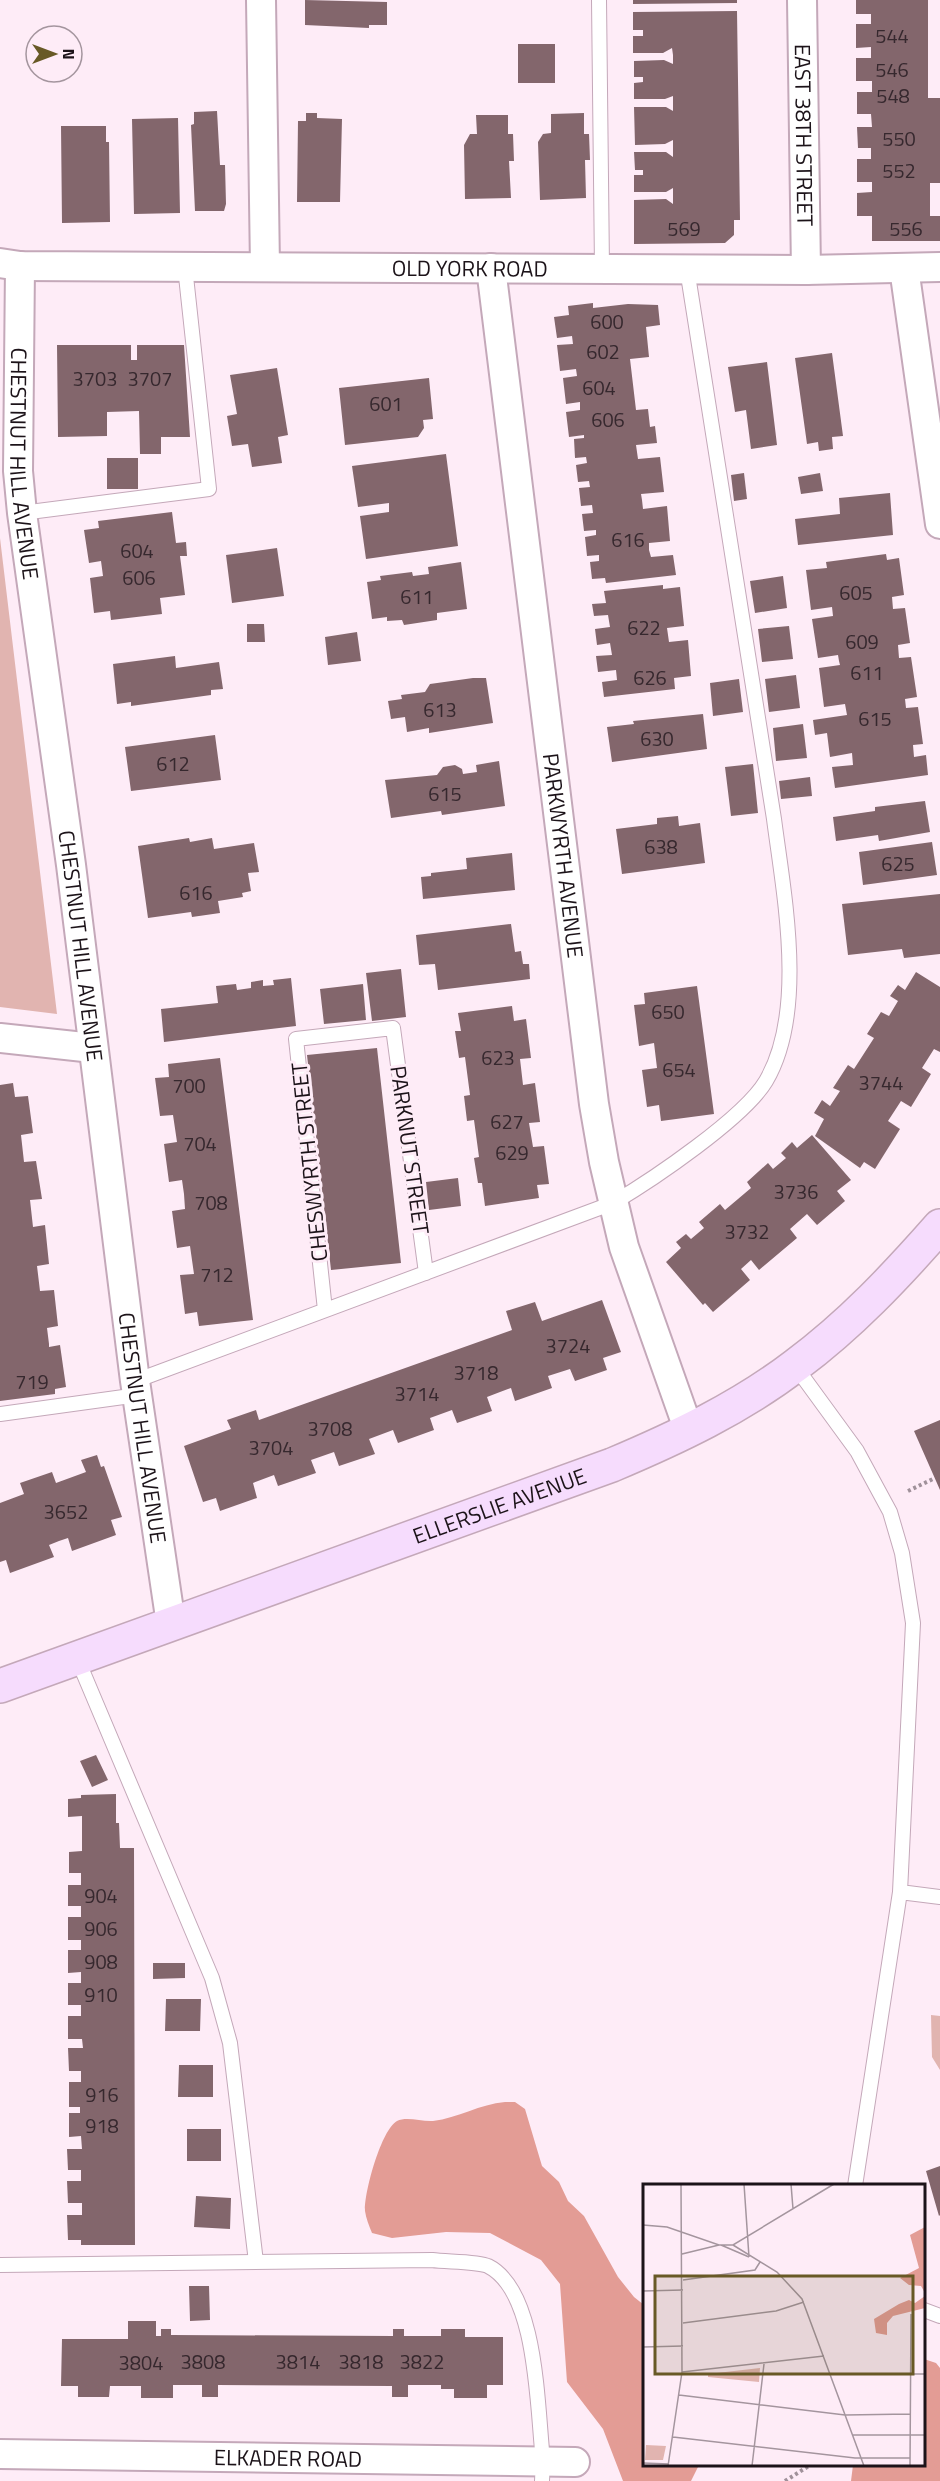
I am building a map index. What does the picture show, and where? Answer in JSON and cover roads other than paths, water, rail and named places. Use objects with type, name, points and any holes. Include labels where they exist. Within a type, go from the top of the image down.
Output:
[{"type":"street","points":[[261,0],[265,267]]},
{"type":"street","name":"EAST 38TH STREET","points":[[802,0],[806,270]]},
{"type":"street","name":"OLD YORK ROAD","points":[[10,264],[806,270],[940,267]]},
{"type":"street","name":"CHESTNUT HILL AVENUE","points":[[10,264],[9,471],[22,513],[71,865],[137,1388],[171,1624]]},
{"type":"street","name":"PARKWYRTH AVENUE","points":[[491,268],[594,1104],[624,1247],[689,1431]]},
{"type":"street","points":[[904,268],[940,524]]},
{"type":"street","points":[[0,1038],[93,1048]]},
{"type":"street","name":"ELLERSLIE AVENUE","points":[[0,1686],[612,1465],[689,1431],[795,1366],[855,1317],[940,1226]]},
{"type":"street","name":"ELKADER ROAD","points":[[0,2454],[543,2470],[575,2462]]},
{"type":"lane","points":[[599,0],[602,268]]},
{"type":"lane","points":[[22,513],[209,489],[185,267]]},
{"type":"lane","points":[[0,1414],[137,1388],[325,1310],[613,1203],[646,1184],[740,1111],[766,1082],[780,1047],[787,1011],[786,909],[774,819],[687,269]]},
{"type":"lane","name":"PARKNUT STREET","points":[[393,1028],[426,1273]]},
{"type":"lane","name":"CHESWYRTH STREET","points":[[325,1310],[296,1039],[393,1028]]},
{"type":"lane","points":[[795,1366],[857,1451],[885,1503],[897,1534],[909,1585],[913,1623],[900,1892],[855,2184]]},
{"type":"lane","points":[[77,1658],[212,1978],[230,2043],[256,2262]]},
{"type":"lane","points":[[900,1892],[940,1897]]},
{"type":"lane","points":[[0,2265],[432,2260],[487,2265],[513,2288],[529,2328],[543,2470]]},
{"type":"lane","points":[[925,2310],[940,2316]]}]
